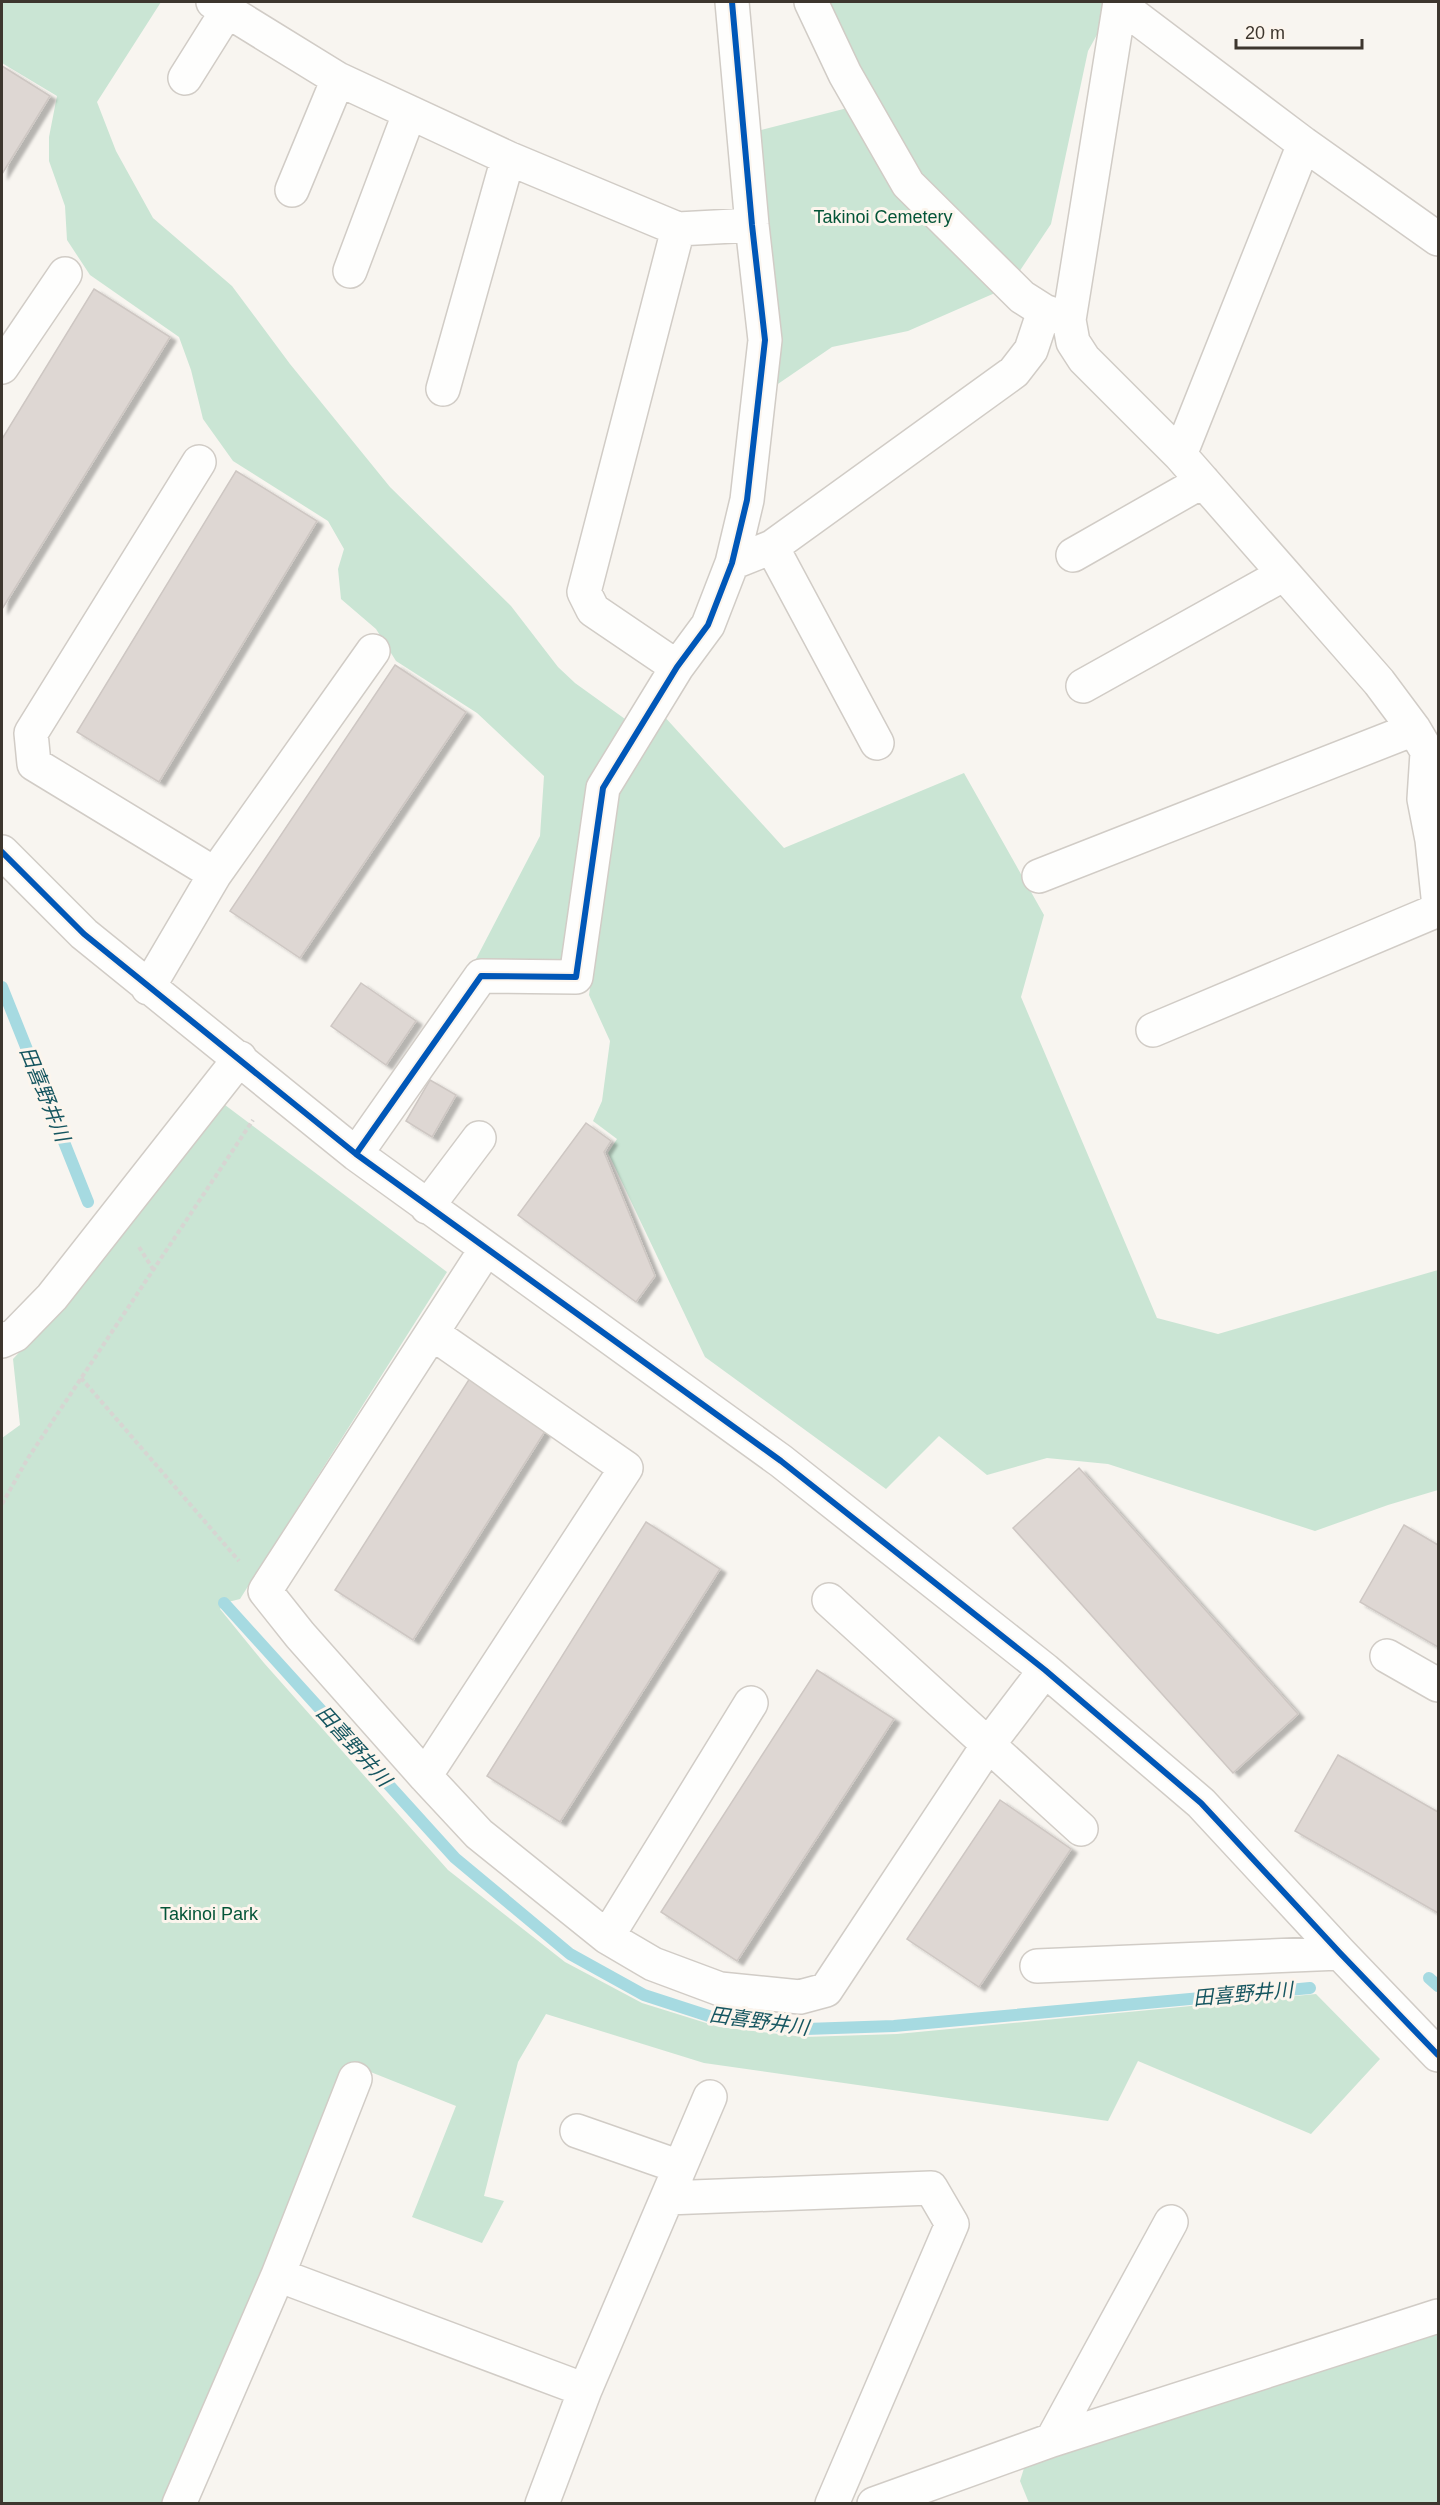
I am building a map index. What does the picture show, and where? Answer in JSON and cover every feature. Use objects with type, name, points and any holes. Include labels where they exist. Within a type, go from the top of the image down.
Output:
[{"type":"street","points":[[356,1154],[481,976],[576,977],[603,788],[676,667],[708,625],[732,563],[747,500],[765,340],[732,2]]},
{"type":"street","points":[[811,2],[845,74],[908,184],[1022,297],[1056,316],[1084,359],[1180,455],[1379,682],[1430,752],[1424,799],[1432,840],[1438,897]]},
{"type":"street","points":[[732,563],[772,547],[1014,372],[1056,316],[1120,3],[1304,144],[1438,239]]},
{"type":"street","points":[[185,78],[220,6],[338,79],[409,114],[678,229],[752,225]]},
{"type":"street","points":[[292,190],[338,79]]},
{"type":"street","points":[[350,271],[409,114]]},
{"type":"street","points":[[1180,455],[1304,144]]},
{"type":"street","points":[[442,389],[508,158]]},
{"type":"street","points":[[676,667],[593,610],[584,592],[678,229]]},
{"type":"street","points":[[2,367],[65,274]]},
{"type":"street","points":[[199,462],[31,733],[34,764],[214,874]]},
{"type":"street","points":[[1073,555],[1203,481]]},
{"type":"street","points":[[772,547],[877,743]]},
{"type":"street","points":[[1083,686],[1284,574]]},
{"type":"street","points":[[148,988],[214,874],[373,651]]},
{"type":"street","points":[[1039,876],[1430,752]]},
{"type":"street","points":[[2,852],[84,934],[356,1154],[781,1461],[1045,1670],[1202,1803],[1340,1953],[1438,2055]]},
{"type":"street","points":[[1153,1030],[1438,910]]},
{"type":"street","points":[[2,1341],[15,1335],[52,1297],[240,1058]]},
{"type":"street","points":[[428,1207],[479,1138]]},
{"type":"street","points":[[486,1249],[265,1591],[300,1635],[479,1834],[607,1937],[653,1964],[720,1989],[800,1997],[826,1990],[988,1745],[1045,1670]]},
{"type":"street","points":[[425,1776],[626,1467],[432,1333]]},
{"type":"street","points":[[829,1600],[1081,1829]]},
{"type":"street","points":[[1387,1656],[1438,1685]]},
{"type":"street","points":[[607,1937],[751,1703]]},
{"type":"street","points":[[1037,1966],[1340,1953]]},
{"type":"street","points":[[179,2504],[278,2275],[355,2079]]},
{"type":"street","points":[[542,2504],[585,2390],[710,2097]]},
{"type":"street","points":[[577,2131],[680,2167]]},
{"type":"street","points":[[667,2198],[931,2188],[952,2224],[832,2504]]},
{"type":"street","points":[[1052,2440],[1171,2222]]},
{"type":"street","points":[[278,2275],[585,2390]]},
{"type":"street","points":[[874,2504],[1052,2440],[1438,2316]]},
{"type":"path","points":[[2,1504],[28,1458],[255,1117]]},
{"type":"path","points":[[81,1378],[265,1591]]},
{"type":"green space","points":[[2,2],[161,2],[97,102],[116,151],[153,218],[232,286],[290,364],[390,487],[511,606],[558,667],[575,683],[625,719],[586,787],[565,964],[476,959],[540,836],[544,776],[477,713],[396,661],[376,629],[341,599],[338,569],[344,549],[328,521],[233,461],[203,419],[191,370],[179,337],[90,275],[67,240],[65,206],[49,161],[49,137],[57,96],[2,63]]},
{"type":"green space","name":"Takinoi Cemetery","points":[[825,2],[1115,2],[1088,51],[1051,224],[1017,275],[995,293],[908,331],[832,347],[772,388],[757,131],[871,102]]},
{"type":"green space","points":[[663,715],[784,848],[964,773],[1044,915],[1021,997],[1157,1318],[1218,1334],[1438,1270],[1438,1490],[1315,1531],[1108,1464],[1047,1458],[987,1475],[939,1436],[886,1489],[705,1357],[608,1153],[617,1139],[593,1121],[602,1101],[610,1041],[589,995],[618,792]]},
{"type":"green space","name":"Takinoi Park","points":[[225,1105],[447,1272],[240,1599],[224,1603],[220,1609],[264,1663],[448,1870],[565,1962],[642,2003],[719,2027],[804,2037],[897,2034],[1316,1994],[1380,2059],[1311,2134],[1138,2061],[1108,2121],[704,2063],[546,2014],[518,2062],[484,2196],[504,2201],[482,2243],[412,2217],[456,2106],[353,2065],[174,2503],[2,2503],[2,1438],[20,1425],[13,1359],[64,1304]]},
{"type":"green space","points":[[1438,2333],[1438,2503],[1029,2503],[1020,2481],[1025,2465]]},
{"type":"building","points":[[2,66],[50,96],[2,174]]},
{"type":"building","points":[[94,289],[170,337],[2,609],[2,439]]},
{"type":"building","points":[[236,471],[317,521],[159,782],[77,732]]},
{"type":"building","points":[[395,665],[466,712],[300,958],[230,911]]},
{"type":"building","points":[[361,983],[416,1021],[386,1065],[331,1026]]},
{"type":"building","points":[[430,1080],[456,1095],[432,1137],[406,1121]]},
{"type":"building","points":[[586,1123],[611,1141],[604,1152],[655,1276],[636,1302],[518,1215]]},
{"type":"building","points":[[470,1378],[547,1428],[413,1640],[335,1590]]},
{"type":"building","points":[[1079,1468],[1298,1714],[1233,1773],[1013,1528]]},
{"type":"building","points":[[646,1522],[720,1569],[560,1822],[487,1776]]},
{"type":"building","points":[[1404,1525],[1438,1545],[1438,1647],[1360,1602]]},
{"type":"building","points":[[817,1670],[894,1719],[737,1961],[661,1912]]},
{"type":"building","points":[[1338,1755],[1438,1812],[1438,1913],[1295,1831]]},
{"type":"building","points":[[1000,1800],[1071,1849],[979,1987],[907,1939]]},
{"type":"waterway","name":"田喜野井川","points":[[2,987],[88,1202]]},
{"type":"waterway","name":"田喜野井川","points":[[224,1603],[455,1858],[570,1954],[644,1995],[718,2019],[806,2029],[894,2026],[1310,1988]]},
{"type":"waterway","name":"田喜野井川","points":[[1429,1978],[1438,1986]]},
{"type":"cycle path","points":[[356,1154],[481,976],[576,977],[603,788],[677,667],[708,625],[732,563],[747,500],[765,340],[732,2]]},
{"type":"cycle path","points":[[2,852],[84,934],[356,1154],[781,1461],[1045,1670],[1201,1803],[1438,2055]]}]
